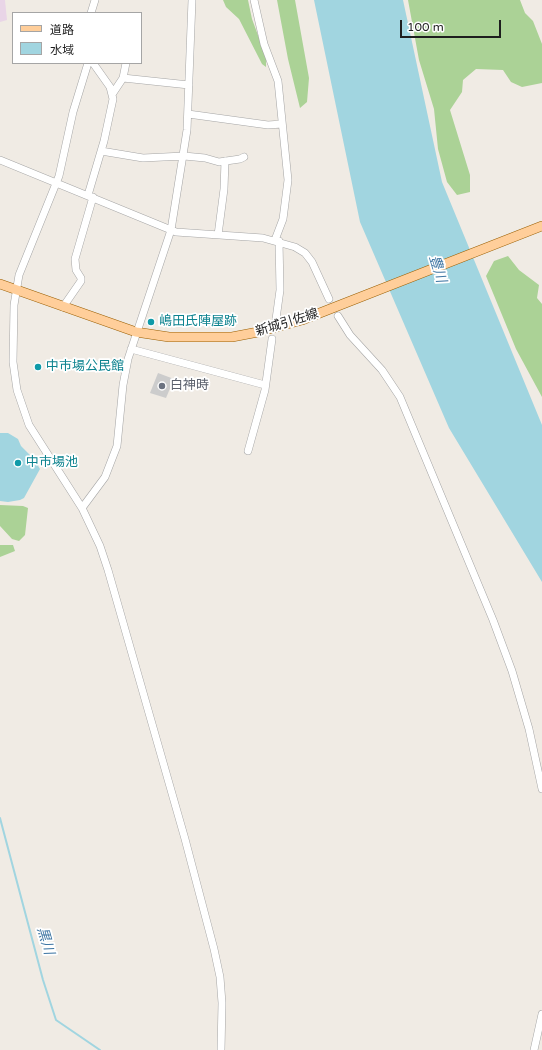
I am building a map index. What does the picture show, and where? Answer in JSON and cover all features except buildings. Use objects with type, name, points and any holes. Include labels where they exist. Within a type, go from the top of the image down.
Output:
[{"type":"main road","name":"新城引佐線","points":[[0,284],[136,332],[169,337],[232,337],[258,332],[302,320],[542,226]]},
{"type":"street","points":[[91,12],[95,0]]},
{"type":"street","points":[[82,508],[105,477],[117,446],[123,385],[131,349],[171,230],[184,156],[188,114],[192,0]]},
{"type":"street","points":[[254,0],[264,44],[278,81],[288,180],[283,219],[277,240],[280,290],[276,319]]},
{"type":"street","points":[[88,64],[73,112],[56,184],[19,275],[16,289],[13,362],[17,390],[29,425],[82,508],[100,546],[111,577],[185,839],[214,949],[220,977],[222,1003],[221,1050]]},
{"type":"street","points":[[94,64],[113,93]]},
{"type":"street","points":[[63,307],[81,280],[76,270],[75,259],[112,111],[113,93],[123,78],[126,64]]},
{"type":"street","points":[[123,78],[189,85]]},
{"type":"street","points":[[188,114],[268,124],[282,124]]},
{"type":"street","points":[[101,151],[143,158],[184,156],[225,161],[244,157]]},
{"type":"street","points":[[0,160],[171,230],[189,234],[277,240],[299,249],[305,253],[312,262],[329,300]]},
{"type":"street","points":[[218,235],[224,189],[225,161]]},
{"type":"street","points":[[338,316],[350,335],[382,370],[400,397],[493,620],[512,671],[529,729],[542,789]]},
{"type":"street","points":[[248,451],[265,386],[272,339]]},
{"type":"street","points":[[131,349],[265,386]]},
{"type":"street","points":[[534,1050],[542,1014]]},
{"type":"shaded area","points":[[0,0],[5,0],[7,20],[0,22]]},
{"type":"shaded area","points":[[158,373],[174,379],[166,398],[150,393]]},
{"type":"green space","points":[[223,0],[248,0],[252,19],[266,57],[266,67],[262,64],[239,19],[226,7]]},
{"type":"green space","points":[[277,0],[295,0],[309,78],[307,102],[300,108],[288,59]]},
{"type":"green space","points":[[408,0],[520,0],[525,13],[533,21],[542,44],[542,83],[522,87],[511,82],[503,70],[476,69],[463,80],[462,92],[450,110],[470,175],[470,192],[457,195],[447,182],[438,149],[434,109],[419,60]]},
{"type":"green space","points":[[508,256],[519,270],[539,285],[537,298],[542,304],[542,397],[516,349],[486,276],[494,261]]},
{"type":"green space","points":[[0,505],[23,506],[28,508],[25,535],[19,541],[12,539],[0,526]]},
{"type":"green space","points":[[0,545],[13,545],[15,551],[0,557]]},
{"type":"water","name":"豊川","points":[[314,0],[403,0],[442,182],[542,425],[542,582],[449,428],[360,222]]},
{"type":"water","name":"中市場池","points":[[0,433],[8,433],[18,439],[21,446],[33,458],[40,469],[24,498],[20,500],[8,502],[0,501]]},
{"type":"waterway","name":"黒川","points":[[0,818],[43,980],[56,1020],[100,1050]]},
{"type":"place","name":"嶋田氏陣屋跡","points":[[151,322]]},
{"type":"place","name":"中市場公民館","points":[[38,367]]},
{"type":"place","name":"白神時","points":[[162,386]]},
{"type":"place","name":"中市場池","points":[[18,463]]}]
